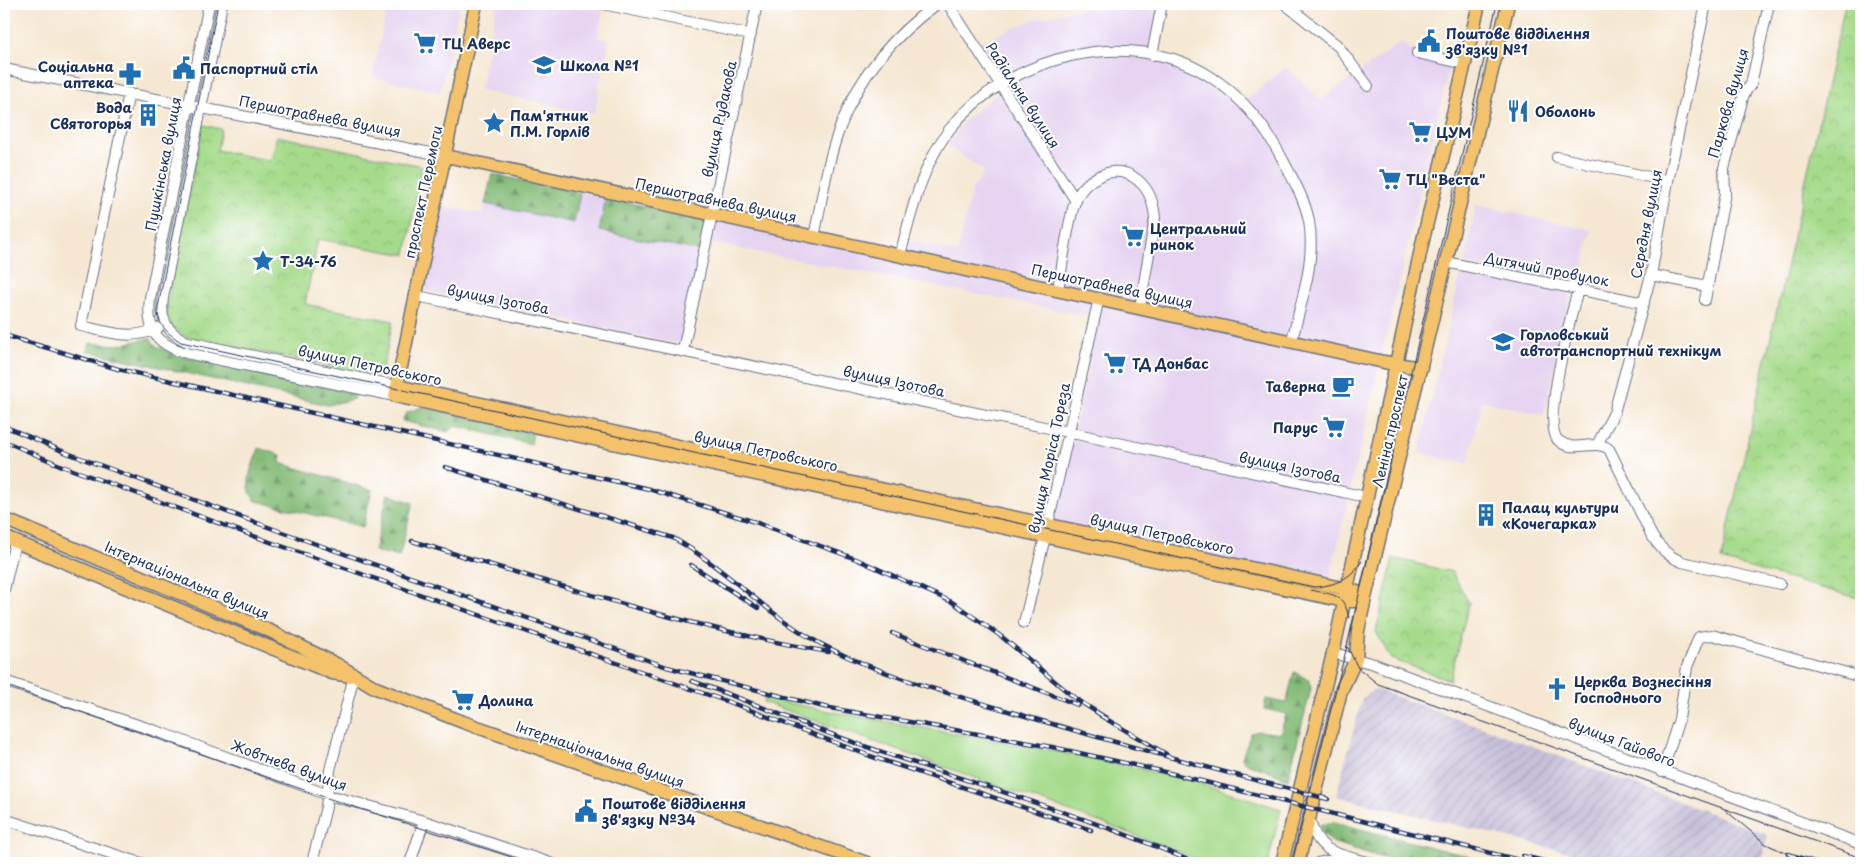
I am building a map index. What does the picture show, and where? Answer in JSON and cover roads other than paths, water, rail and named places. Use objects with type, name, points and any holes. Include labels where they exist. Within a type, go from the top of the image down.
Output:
[{"type":"main road","name":"проспект Перемоги","points":[[396,391],[476,4]]},
{"type":"main road","name":"Леніна проспект","points":[[1282,863],[1333,653],[1423,240],[1479,4]]},
{"type":"main road","name":"Леніна проспект","points":[[1298,863],[1341,690],[1354,664],[1364,598],[1508,4]]},
{"type":"main road","name":"Першотравнева вулиця","points":[[446,156],[1421,368]]},
{"type":"main road","name":"вулиця Петровського","points":[[396,391],[1345,596],[1359,593],[1364,598]]},
{"type":"main road","name":"Інтернаціональна вулиця","points":[[4,519],[270,631],[336,664],[376,688],[463,722],[867,863]]},
{"type":"main road","name":"Інтернаціональна вулиця","points":[[10,540],[332,673],[354,676]]},
{"type":"street","name":"Пушкінська вулиця","points":[[153,330],[149,311],[150,298],[209,4]]},
{"type":"street","name":"Пушкінська вулиця","points":[[165,324],[162,307],[222,4]]},
{"type":"street","points":[[603,4],[751,35]]},
{"type":"street","name":"вулиця Рудакова","points":[[683,350],[756,8],[765,4]]},
{"type":"street","points":[[814,237],[832,154],[840,126],[850,103],[884,52],[917,18],[937,4]]},
{"type":"street","name":"Радіальна вулиця","points":[[948,4],[1076,201]]},
{"type":"street","points":[[1152,55],[1162,4]]},
{"type":"street","points":[[1285,4],[1338,46],[1368,86]]},
{"type":"street","name":"Середня вулиця","points":[[1598,443],[1614,413],[1644,303],[1706,4]]},
{"type":"street","name":"Паркова вулиця","points":[[1705,300],[1725,193],[1724,168],[1744,94],[1751,84],[1769,4]]},
{"type":"street","points":[[900,255],[916,192],[924,171],[949,130],[966,111],[1000,85],[1024,70],[1071,58],[1120,52],[1152,55],[1185,65],[1210,77],[1232,93],[1259,121],[1275,144],[1293,179],[1305,206],[1310,246],[1308,271],[1292,340]]},
{"type":"street","points":[[1417,53],[1465,64]]},
{"type":"street","name":"Першотравнева вулиця","points":[[4,68],[446,156]]},
{"type":"street","points":[[130,93],[81,326],[123,336],[153,330],[165,324]]},
{"type":"street","points":[[1557,157],[1668,181]]},
{"type":"street","points":[[1058,289],[1076,201],[1093,180],[1104,174],[1126,173],[1140,181],[1154,203],[1155,218],[1140,307]]},
{"type":"street","name":"Дитячий провулок","points":[[1446,262],[1644,303]]},
{"type":"street","points":[[1651,274],[1707,286]]},
{"type":"street","points":[[1578,290],[1555,393],[1552,430],[1555,438],[1566,445],[1579,447],[1598,443],[1609,449],[1652,536],[1665,552],[1682,562],[1780,584]]},
{"type":"street","name":"вулиця Ізотова","points":[[417,296],[683,350],[1366,497]]},
{"type":"street","name":"вулиця Моріса Тореза","points":[[1024,623],[1047,532],[1099,298]]},
{"type":"street","name":"вулиця Петровського","points":[[165,324],[172,333],[188,342],[396,391]]},
{"type":"street","name":"вулиця Петровського","points":[[153,330],[166,345],[186,353],[396,391]]},
{"type":"street","points":[[4,590],[10,540]]},
{"type":"street","points":[[1358,631],[1361,654],[1366,660],[1374,664]]},
{"type":"street","points":[[1662,772],[1679,719],[1687,667],[1699,637],[1712,635],[1861,677]]},
{"type":"street","points":[[1333,653],[1354,664],[1374,664]]},
{"type":"street","name":"вулиця Гайового","points":[[1374,664],[1861,844]]},
{"type":"street","points":[[312,863],[328,795],[330,770],[354,676]]},
{"type":"street","name":"Жовтнева вулиця","points":[[4,681],[162,733],[328,795],[424,821],[550,863]]},
{"type":"street","name":"Жовтнева вулиця","points":[[4,685],[20,686]]},
{"type":"street","points":[[1309,818],[1319,844],[1333,851],[1371,863]]},
{"type":"street","points":[[4,819],[141,863]]},
{"type":"street","points":[[410,863],[424,821]]},
{"type":"street","points":[[1318,863],[1328,861],[1342,863]]},
{"type":"tram line","points":[[218,4],[158,307],[161,324],[181,342],[1314,587],[1329,585],[1342,580],[1353,572],[1362,561]]},
{"type":"tram line","points":[[1292,863],[1347,646],[1497,4]]},
{"type":"tram line","points":[[1311,590],[1331,594],[1341,599],[1349,618]]},
{"type":"tram line","points":[[1347,646],[1358,668],[1378,684],[1861,858]]},
{"type":"tram line","points":[[4,685],[327,798],[530,863]]},
{"type":"tram line","points":[[1725,810],[1766,844],[1788,854]]},
{"type":"railway","points":[[4,335],[118,369],[649,489],[755,522],[856,559],[952,602],[1002,637],[1076,699],[1106,718]]},
{"type":"railway","points":[[4,426],[67,453],[279,531],[667,667],[824,707],[1052,747],[1161,771],[1531,863]]},
{"type":"railway","points":[[4,441],[62,466],[270,542],[737,705],[870,756],[1091,830]]},
{"type":"railway","points":[[445,467],[673,538],[693,550],[806,636],[849,658],[872,667],[943,692],[1093,736],[1328,799]]},
{"type":"railway","points":[[412,541],[671,617],[776,642],[829,652]]},
{"type":"railway","points":[[691,565],[758,608]]},
{"type":"railway","points":[[892,633],[1078,705]]},
{"type":"railway","points":[[692,681],[850,741],[1116,831],[1195,863]]},
{"type":"railway","points":[[1101,716],[1166,754]]},
{"type":"railway","points":[[1788,854],[1817,863]]},
{"type":"railway","points":[[1523,856],[1552,863]]},
{"type":"railway","points":[[1163,860],[1172,863]]},
{"type":"place","name":"Поштове відділення зв'язку №1","points":[[1429,41]]},
{"type":"place","name":"ТЦ Аверс","points":[[425,43]]},
{"type":"place","name":"Школа №1","points":[[544,65]]},
{"type":"place","name":"Паспортний стіл","points":[[184,68]]},
{"type":"place","name":"Соціальна аптека","points":[[130,74]]},
{"type":"place","name":"Оболонь","points":[[1518,111]]},
{"type":"place","name":"Вода Святогорья","points":[[148,115]]},
{"type":"place","name":"Пам'ятник П.М. Горлів","points":[[494,123]]},
{"type":"place","name":"ЦУМ","points":[[1420,132]]},
{"type":"place","name":"ТЦ \"Веста\"","points":[[1390,179]]},
{"type":"place","name":"Центральний ринок","points":[[1133,236]]},
{"type":"place","name":"Т-34-76","points":[[263,261]]},
{"type":"place","name":"Горловський автотранспортний технікум","points":[[1503,342]]},
{"type":"place","name":"ТД Донбас","points":[[1115,363]]},
{"type":"place","name":"Таверна","points":[[1343,386]]},
{"type":"place","name":"Парус","points":[[1334,427]]},
{"type":"place","name":"Палац культури «Кочегарка»","points":[[1486,515]]},
{"type":"place","name":"Церква Вознесіння Господнього","points":[[1557,689]]},
{"type":"place","name":"Долина","points":[[463,700]]},
{"type":"place","name":"Поштове відділення зв'язку №34","points":[[586,811]]}]
